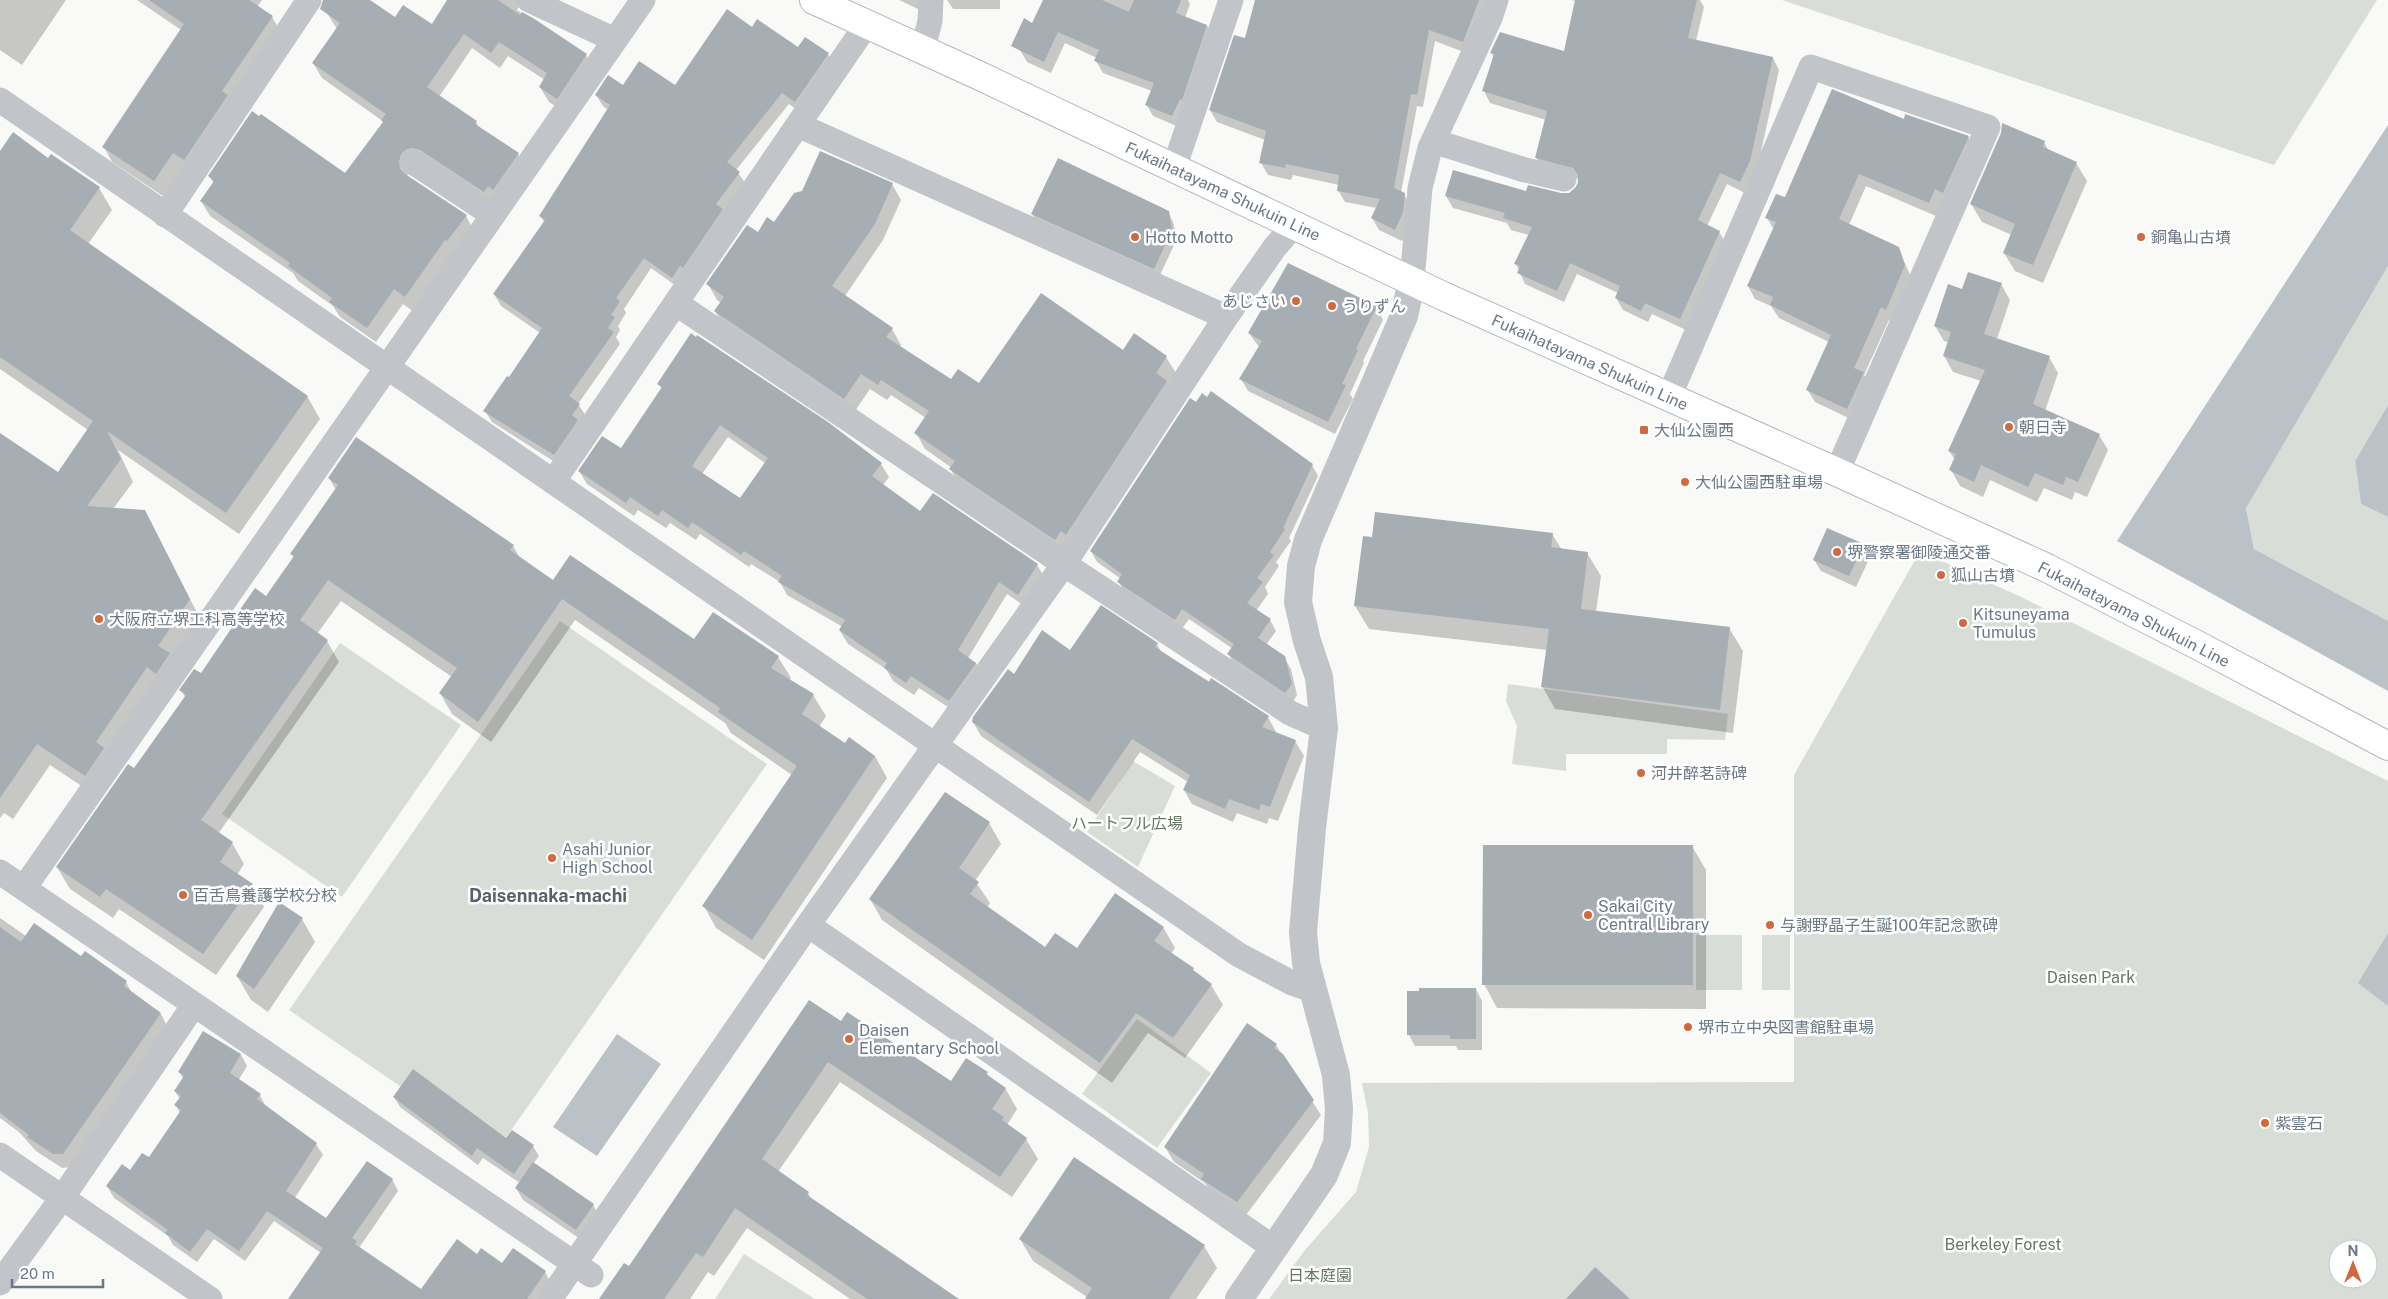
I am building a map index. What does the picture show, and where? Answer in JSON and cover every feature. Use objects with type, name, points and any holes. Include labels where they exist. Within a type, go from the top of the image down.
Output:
[{"type":"main road","name":"Fukaihatayama Shukuin Line","points":[[814,0],[923,49],[1412,281],[2047,568],[2388,746]]},
{"type":"street","points":[[165,215],[309,0]]},
{"type":"street","points":[[529,0],[615,40]]},
{"type":"street","points":[[24,888],[643,0]]},
{"type":"street","points":[[923,49],[930,21],[931,0]]},
{"type":"street","points":[[1174,168],[1231,0]]},
{"type":"street","points":[[1239,1299],[1324,1175],[1336,1143],[1340,1109],[1336,1075],[1306,963],[1304,932],[1312,828],[1324,728],[1319,676],[1307,641],[1298,602],[1301,566],[1308,540],[1404,316],[1412,281],[1420,188],[1433,141],[1490,18],[1496,0]]},
{"type":"street","points":[[553,482],[867,24]]},
{"type":"street","points":[[1670,397],[1811,67],[1988,127],[1836,472]]},
{"type":"street","points":[[0,100],[936,744],[1239,956],[1292,983],[1312,990]]},
{"type":"street","points":[[798,125],[1226,317]]},
{"type":"street","points":[[1433,141],[1525,170],[1564,179]]},
{"type":"street","points":[[413,162],[493,215]]},
{"type":"street","points":[[550,1299],[583,1270],[808,925],[1064,564],[1226,317],[1275,247],[1295,224]]},
{"type":"street","points":[[676,304],[1290,713],[1324,728]]},
{"type":"street","points":[[0,872],[583,1270]]},
{"type":"street","points":[[808,925],[1274,1248]]},
{"type":"street","points":[[0,1283],[62,1198],[194,1004]]},
{"type":"street","points":[[0,1155],[210,1299]]},
{"type":"green space","points":[[1782,0],[2377,0],[2274,165]]},
{"type":"green space","points":[[2388,266],[2388,405],[2355,461],[2361,504],[2388,517],[2388,621],[2254,549],[2246,507]]},
{"type":"green space","name":"Daisen Park","points":[[1920,551],[2021,597],[2388,781],[2388,1299],[1269,1299],[1305,1250],[1356,1192],[1369,1147],[1368,1113],[1362,1083],[1794,1082],[1794,775]]},
{"type":"green space","points":[[560,621],[767,764],[496,1152],[289,1010]]},
{"type":"green space","points":[[340,643],[461,725],[342,897],[222,814]]},
{"type":"green space","points":[[1508,684],[1728,714],[1725,740],[1667,739],[1667,754],[1566,754],[1566,771],[1512,764],[1517,726],[1506,701]]},
{"type":"green space","name":"ハートフル広場","points":[[1133,761],[1175,786],[1138,867],[1087,832]]},
{"type":"green space","points":[[1696,935],[1742,935],[1742,990],[1696,990]]},
{"type":"green space","points":[[1762,935],[1790,935],[1790,990],[1762,990]]},
{"type":"green space","points":[[1137,1019],[1211,1073],[1157,1148],[1082,1094]]},
{"type":"green space","points":[[744,1254],[815,1299],[715,1299]]},
{"type":"shaded area","points":[[2388,125],[2388,266],[2246,508],[2254,549],[2388,621],[2388,691],[2117,541]]},
{"type":"shaded area","points":[[2388,405],[2388,517],[2361,504],[2355,461]]},
{"type":"shaded area","points":[[2388,933],[2388,1006],[2358,983]]},
{"type":"shaded area","points":[[617,1034],[661,1064],[597,1156],[553,1127]]},
{"type":"building","points":[[149,0],[249,0],[273,16],[222,91],[228,95],[184,160],[173,153],[154,181],[102,147],[184,24]]},
{"type":"building","points":[[323,0],[370,0],[395,17],[403,5],[432,24],[447,0],[498,0],[520,15],[522,12],[533,18],[587,54],[557,99],[539,87],[547,73],[499,42],[491,53],[464,34],[427,87],[477,121],[475,124],[519,153],[493,190],[488,186],[484,192],[420,150],[407,149],[401,154],[400,169],[405,174],[467,215],[447,241],[445,240],[405,297],[394,289],[367,328],[329,302],[332,298],[288,266],[290,263],[200,201],[214,181],[208,176],[252,111],[259,116],[261,114],[345,173],[383,122],[381,120],[386,114],[312,63],[340,23],[320,9]]},
{"type":"building","points":[[1043,0],[1102,0],[1129,12],[1134,0],[1181,0],[1176,13],[1207,25],[1182,100],[1180,99],[1172,116],[1145,105],[1154,83],[1094,61],[1099,50],[1058,32],[1044,62],[1011,46],[1024,18],[1032,23]]},
{"type":"building","points":[[1255,0],[1479,0],[1463,42],[1429,30],[1417,95],[1411,94],[1394,188],[1405,193],[1403,212],[1395,230],[1371,218],[1380,199],[1337,191],[1339,175],[1286,164],[1285,168],[1259,163],[1266,131],[1209,110],[1234,35],[1245,38]]},
{"type":"building","points":[[1575,0],[1697,0],[1688,38],[1773,57],[1750,161],[1740,182],[1720,173],[1698,220],[1720,231],[1680,319],[1645,303],[1641,311],[1615,298],[1620,286],[1570,263],[1557,291],[1517,273],[1520,266],[1514,264],[1532,227],[1503,218],[1505,213],[1445,196],[1453,170],[1526,191],[1528,185],[1561,193],[1569,193],[1575,188],[1578,183],[1578,175],[1573,168],[1535,158],[1547,111],[1482,91],[1494,54],[1490,53],[1500,32],[1564,51]]},
{"type":"building","points":[[727,9],[752,27],[757,19],[798,47],[805,37],[829,53],[795,102],[782,93],[727,162],[740,172],[716,204],[723,209],[683,268],[680,266],[672,278],[644,258],[616,298],[620,301],[611,315],[615,317],[608,328],[614,332],[569,396],[580,404],[572,415],[578,420],[554,455],[483,411],[542,328],[493,294],[545,220],[539,216],[610,105],[595,95],[608,75],[623,85],[639,61],[675,85]]},
{"type":"building","points":[[1832,89],[1904,119],[1905,114],[1969,136],[1943,193],[1935,189],[1929,203],[1859,174],[1839,219],[1899,247],[1905,265],[1886,310],[1881,307],[1854,368],[1864,372],[1847,409],[1806,390],[1831,335],[1770,305],[1773,297],[1747,286],[1776,222],[1765,218],[1776,194],[1785,197]]},
{"type":"building","points":[[2002,123],[2045,141],[2043,147],[2077,162],[2033,265],[2003,253],[2015,224],[1970,204],[2001,133]]},
{"type":"building","name":"大阪府立堺工科高等学校","points":[[13,132],[48,158],[51,154],[100,187],[70,230],[308,396],[226,513],[107,431],[121,459],[87,506],[145,510],[190,599],[158,646],[170,653],[156,674],[147,667],[96,742],[104,748],[85,776],[37,744],[0,798],[0,433],[58,472],[93,421],[0,357],[0,151]]},
{"type":"building","points":[[820,151],[893,183],[875,224],[832,286],[893,328],[886,337],[951,379],[958,369],[979,383],[1041,293],[1123,350],[1134,333],[1167,356],[1156,373],[1167,381],[1066,535],[1061,531],[1055,540],[949,469],[955,461],[914,433],[929,411],[881,380],[878,385],[861,374],[844,399],[714,311],[724,297],[706,284],[747,225],[758,232],[767,217],[774,222],[794,193],[802,191]]},
{"type":"building","points":[[1058,158],[1169,211],[1172,230],[1154,269],[1031,214]]},
{"type":"building","points":[[1288,263],[1377,306],[1356,349],[1358,350],[1342,384],[1346,385],[1328,422],[1239,379],[1262,341],[1248,333]]},
{"type":"building","points":[[1968,272],[2002,283],[1984,334],[2050,356],[2033,404],[2100,434],[2078,482],[2066,477],[2063,485],[2035,473],[2028,487],[1981,465],[1974,482],[1949,470],[1956,454],[1948,451],[1985,370],[1943,356],[1951,332],[1934,326],[1948,284],[1962,289]]},
{"type":"building","points":[[691,333],[696,337],[697,335],[828,422],[882,463],[872,476],[920,511],[933,493],[1038,564],[1018,595],[999,582],[958,650],[976,663],[949,701],[911,676],[906,683],[884,668],[887,663],[839,630],[845,620],[778,582],[782,576],[744,551],[741,555],[692,522],[688,528],[662,510],[658,516],[630,497],[626,503],[578,471],[602,436],[621,448],[662,387],[657,384]],"holes":[[[720,425],[768,458],[740,498],[692,466]]]},
{"type":"building","points":[[1211,391],[1313,464],[1283,528],[1285,529],[1270,552],[1274,555],[1257,578],[1263,582],[1247,603],[1271,619],[1258,638],[1285,656],[1292,684],[1285,693],[1227,654],[1234,644],[1182,609],[1175,620],[1117,582],[1122,574],[1090,551],[1190,398],[1196,402],[1202,393],[1207,397]]},
{"type":"building","points":[[356,437],[514,545],[510,550],[553,580],[570,555],[694,639],[713,612],[779,656],[771,668],[814,694],[802,714],[845,743],[849,737],[875,756],[752,940],[702,906],[797,766],[718,712],[720,708],[562,599],[478,722],[439,693],[457,668],[328,580],[300,620],[328,640],[201,820],[233,842],[220,862],[253,884],[203,954],[106,889],[100,897],[56,867],[128,764],[134,768],[186,695],[179,690],[194,669],[201,673],[233,626],[230,624],[255,588],[266,596],[294,556],[290,554],[338,485],[328,478]]},
{"type":"building","points":[[1375,512],[1553,533],[1551,547],[1588,552],[1581,609],[1730,627],[1720,710],[1541,687],[1549,629],[1354,606],[1363,536],[1372,537]]},
{"type":"building","points":[[1827,528],[1864,544],[1849,576],[1813,560]]},
{"type":"building","points":[[1101,605],[1158,643],[1155,647],[1209,682],[1211,678],[1269,716],[1262,727],[1296,740],[1270,807],[1261,804],[1259,810],[1229,799],[1225,809],[1183,790],[1190,775],[1132,739],[1089,802],[972,722],[973,717],[1008,669],[1014,674],[1042,630],[1070,650]]},
{"type":"building","points":[[945,792],[990,822],[959,868],[979,882],[970,894],[1045,947],[1055,933],[1077,948],[1115,893],[1164,927],[1154,941],[1194,968],[1193,970],[1212,984],[1173,1038],[1136,1013],[1100,1063],[869,899]]},
{"type":"building","name":"Sakai City Central Library","points":[[1483,845],[1693,845],[1693,985],[1482,985]]},
{"type":"building","points":[[279,902],[303,918],[254,989],[236,976]]},
{"type":"building","points":[[34,923],[81,956],[85,951],[127,981],[124,986],[161,1013],[63,1154],[53,1154],[27,1137],[29,1135],[0,1113],[0,927],[21,942]]},
{"type":"building","points":[[1419,988],[1476,988],[1476,1039],[1450,1039],[1450,1035],[1407,1035],[1407,991],[1419,991]]},
{"type":"building","points":[[809,1000],[841,1021],[847,1012],[951,1081],[966,1058],[988,1072],[986,1074],[1006,1088],[992,1109],[1004,1117],[1002,1120],[1027,1138],[1000,1177],[828,1062],[762,1159],[809,1192],[807,1195],[959,1299],[867,1299],[735,1208],[703,1257],[696,1253],[664,1299],[599,1299],[624,1263],[629,1266]]},
{"type":"building","points":[[1247,1023],[1277,1044],[1274,1048],[1283,1054],[1314,1100],[1237,1202],[1201,1179],[1204,1174],[1164,1147]]},
{"type":"building","points":[[203,1031],[241,1054],[230,1073],[261,1094],[257,1099],[317,1143],[286,1191],[326,1218],[367,1161],[393,1179],[352,1238],[357,1241],[355,1244],[421,1289],[457,1239],[477,1254],[481,1248],[502,1263],[513,1248],[546,1271],[527,1299],[288,1299],[323,1248],[267,1211],[239,1251],[207,1229],[190,1252],[165,1233],[168,1230],[106,1186],[122,1164],[130,1170],[142,1153],[149,1157],[181,1110],[174,1105],[181,1096],[174,1091],[184,1076],[178,1072]]},
{"type":"building","points":[[413,1069],[506,1138],[512,1130],[534,1145],[514,1174],[477,1148],[472,1156],[393,1097]]},
{"type":"building","points":[[1074,1157],[1205,1245],[1169,1299],[1085,1299],[1092,1288],[1019,1239]]},
{"type":"building","points":[[533,1162],[594,1204],[576,1230],[515,1188]]},
{"type":"building","points":[[1595,1267],[1630,1299],[1566,1299]]},
{"type":"place","name":"Hotto Motto","points":[[1135,237]]},
{"type":"place","name":"銅亀山古墳","points":[[2141,237]]},
{"type":"place","name":"あじさい","points":[[1296,301]]},
{"type":"place","name":"うりずん","points":[[1332,306]]},
{"type":"place","name":"朝日寺","points":[[2009,427]]},
{"type":"place","name":"大仙公園西","points":[[1644,430]]},
{"type":"place","name":"大仙公園西駐車場","points":[[1685,482]]},
{"type":"place","name":"堺警察署御陵通交番","points":[[1837,552]]},
{"type":"place","name":"狐山古墳","points":[[1941,575]]},
{"type":"place","name":"大阪府立堺工科高等学校","points":[[99,619]]},
{"type":"place","name":"Kitsuneyama Tumulus","points":[[1963,623]]},
{"type":"place","name":"河井醉茗詩碑","points":[[1641,773]]},
{"type":"place","name":"Asahi Junior High School","points":[[552,858]]},
{"type":"place","name":"百舌鳥養護学校分校","points":[[183,895]]},
{"type":"place","name":"Sakai City Central Library","points":[[1588,915]]},
{"type":"place","name":"与謝野晶子生誕100年記念歌碑","points":[[1770,925]]},
{"type":"place","name":"堺市立中央図書館駐車場","points":[[1688,1027]]},
{"type":"place","name":"Daisen Elementary School","points":[[849,1039]]},
{"type":"place","name":"紫雲石","points":[[2265,1123]]},
{"type":"district","name":"Daisennaka-machi","points":[[548,896]]},
{"type":"park label","name":"Berkeley Forest","points":[[2003,1244]]},
{"type":"park label","name":"日本庭園","points":[[1320,1275]]}]
